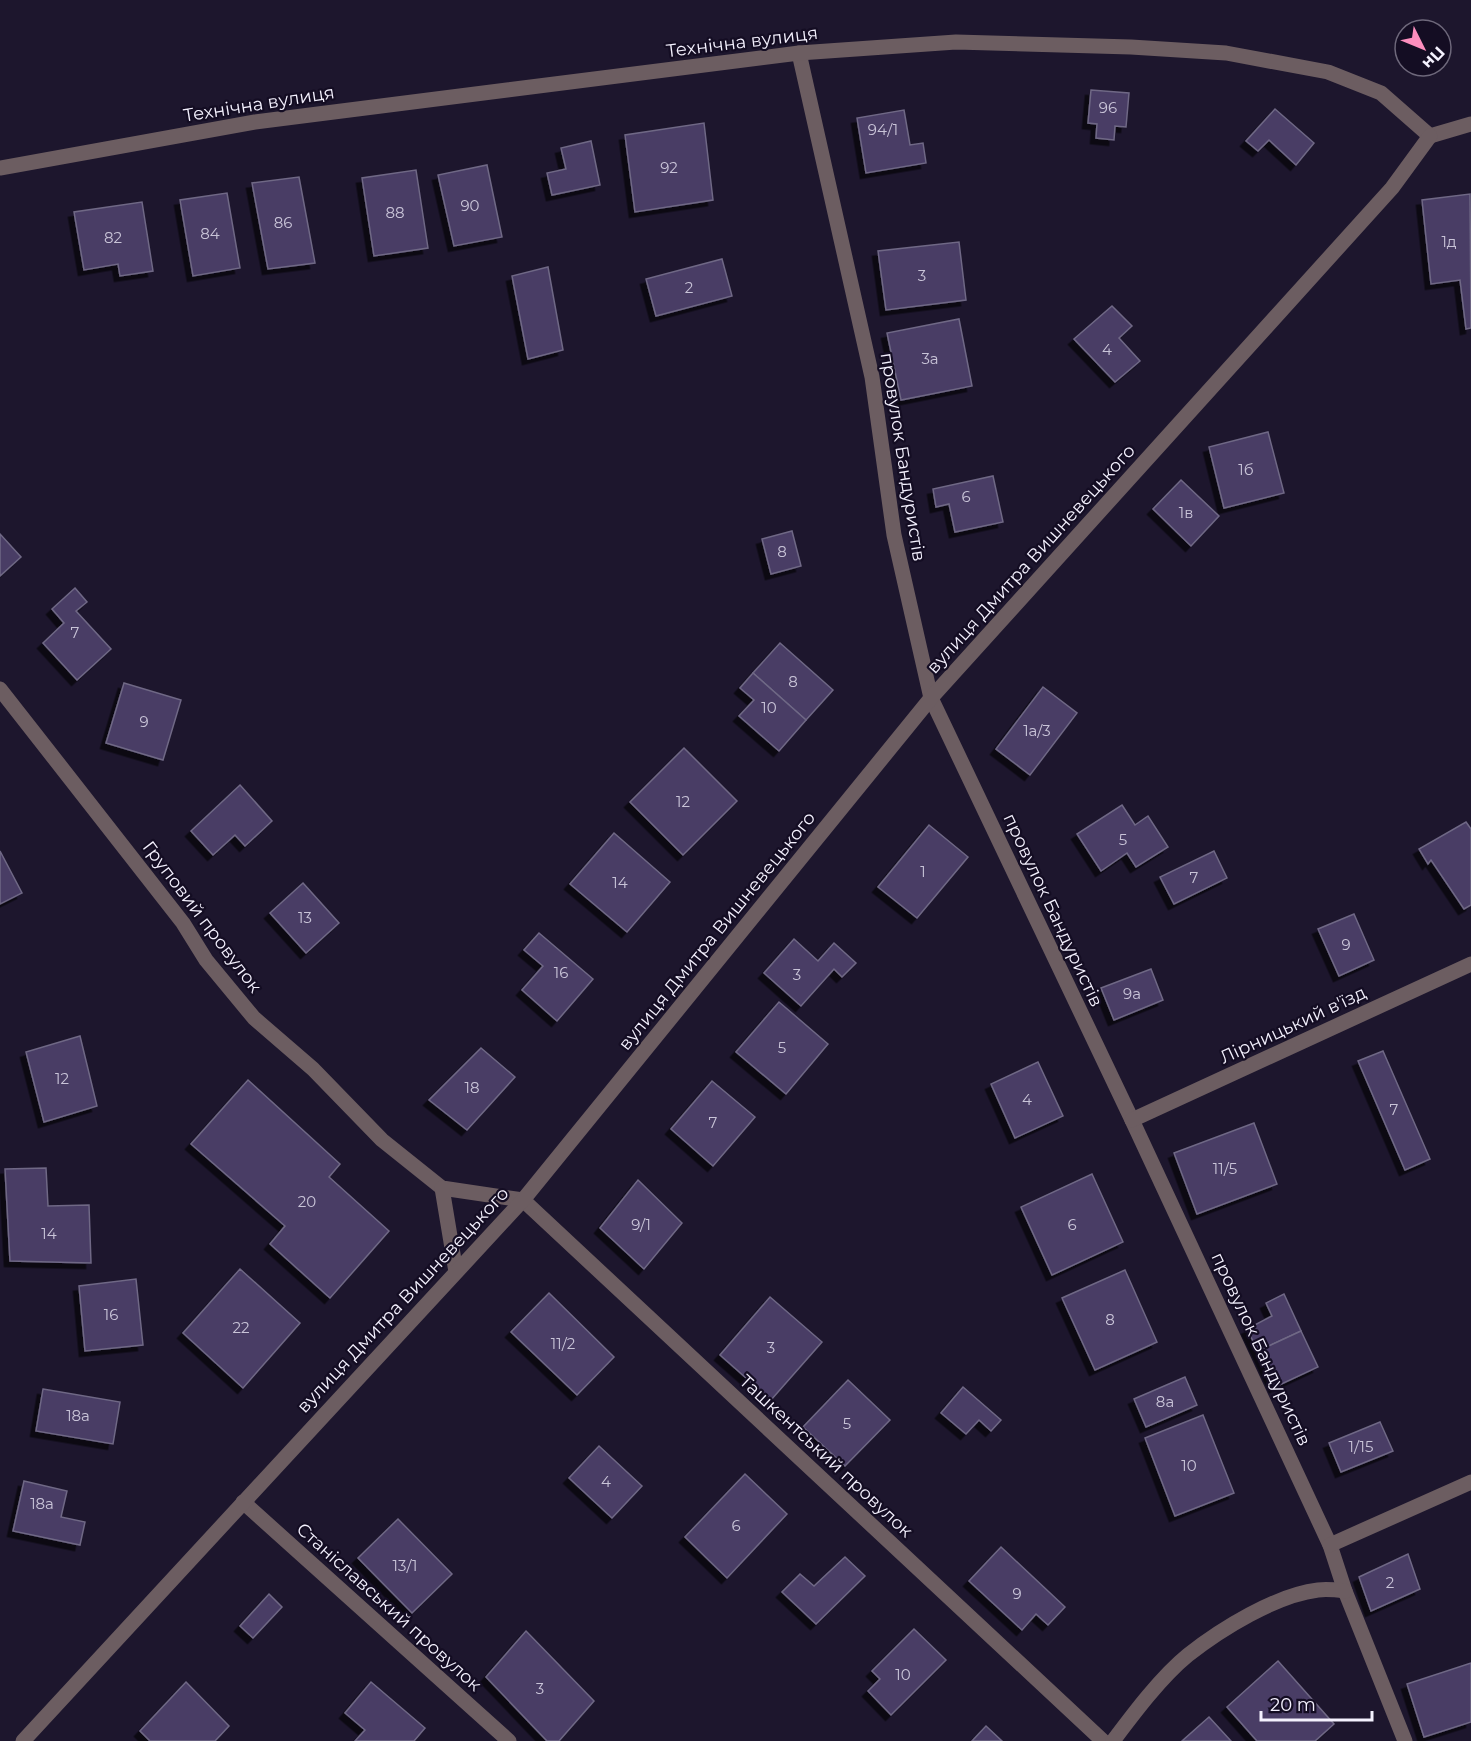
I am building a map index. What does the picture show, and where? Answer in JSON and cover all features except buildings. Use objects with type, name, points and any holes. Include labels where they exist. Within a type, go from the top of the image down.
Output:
[{"type":"street","name":"Технічна вулиця","points":[[0,168],[255,122],[800,53],[957,42],[1131,47],[1226,53],[1328,72],[1381,93],[1430,136]]},
{"type":"street","name":"провулок Бандуристів","points":[[800,53],[872,376],[894,535],[931,698],[1132,1120],[1330,1545],[1405,1741]]},
{"type":"street","points":[[1430,136],[1471,124]]},
{"type":"street","name":"вулиця Дмитра Вишневецького","points":[[23,1741],[523,1200],[931,698],[1392,188],[1430,136]]},
{"type":"street","name":"Груповий провулок","points":[[0,689],[176,914],[206,960],[254,1018],[312,1069],[382,1140],[442,1188]]},
{"type":"street","name":"Лірницький в'їзд","points":[[1132,1120],[1471,964]]},
{"type":"street","points":[[456,1272],[442,1188],[523,1200]]},
{"type":"street","name":"Ташкентський провулок","points":[[523,1200],[1103,1741]]},
{"type":"street","points":[[1330,1545],[1471,1482]]},
{"type":"street","name":"Станіславський провулок","points":[[243,1502],[509,1741]]},
{"type":"street","points":[[1113,1741],[1141,1704],[1187,1656],[1244,1617],[1297,1594],[1320,1589],[1346,1591]]}]
